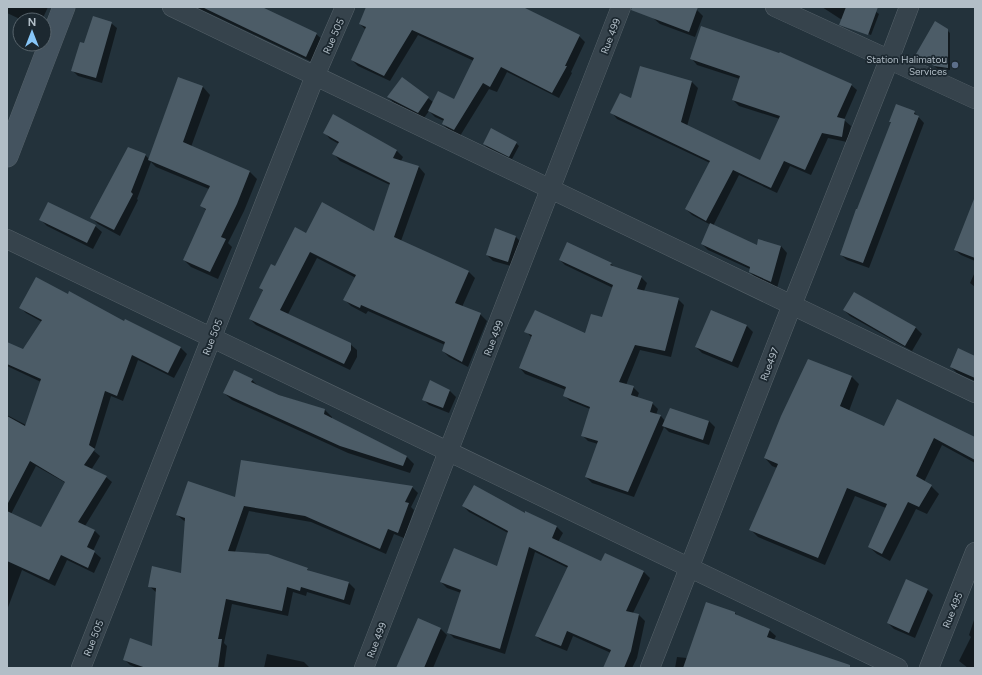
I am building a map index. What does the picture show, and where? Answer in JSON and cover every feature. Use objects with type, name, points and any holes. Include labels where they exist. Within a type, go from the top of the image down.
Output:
[{"type":"main road","points":[[7,156],[64,7]]},
{"type":"street","points":[[172,7],[975,393]]},
{"type":"street","name":"Rue 505","points":[[81,668],[315,76],[346,7]]},
{"type":"street","name":"Rue 499","points":[[364,668],[621,7]]},
{"type":"street","points":[[776,7],[975,99]]},
{"type":"street","name":"Rue497","points":[[650,668],[889,60],[908,7]]},
{"type":"street","points":[[7,239],[898,668]]},
{"type":"street","name":"Rue 495","points":[[929,668],[975,552]]},
{"type":"building","points":[[202,7],[262,7],[317,33],[306,57]]},
{"type":"building","points":[[366,7],[523,7],[580,35],[565,66],[567,66],[552,93],[501,67],[490,87],[483,83],[454,130],[442,124],[444,119],[428,111],[438,91],[454,99],[474,58],[412,30],[384,76],[351,60],[366,27],[359,24]]},
{"type":"building","points":[[632,7],[698,7],[689,32],[631,10]]},
{"type":"building","points":[[846,7],[878,7],[868,35],[839,25]]},
{"type":"building","points":[[93,16],[112,22],[96,78],[71,71],[80,42],[84,43]]},
{"type":"building","points":[[935,21],[948,29],[948,68],[934,66],[916,54]]},
{"type":"building","points":[[701,26],[779,53],[780,52],[852,84],[837,117],[845,119],[842,137],[822,133],[805,170],[784,161],[771,188],[733,170],[706,221],[685,209],[710,161],[610,113],[620,93],[631,98],[640,66],[692,81],[681,122],[760,160],[780,116],[732,100],[740,76],[690,59]]},
{"type":"building","points":[[178,77],[203,86],[183,142],[250,171],[237,204],[221,237],[226,239],[210,272],[183,260],[206,209],[200,206],[210,186],[148,160]]},
{"type":"building","points":[[402,77],[429,97],[418,113],[387,97]]},
{"type":"building","points":[[896,104],[915,111],[914,114],[919,116],[863,263],[840,255],[856,209],[891,122],[889,122]]},
{"type":"building","points":[[333,114],[397,150],[393,158],[419,166],[394,237],[469,271],[455,303],[481,313],[462,362],[442,351],[445,342],[361,305],[360,308],[343,300],[356,275],[310,252],[280,310],[351,343],[351,350],[344,364],[249,319],[263,290],[259,288],[271,264],[275,266],[295,227],[306,233],[322,202],[374,231],[390,183],[332,154],[339,142],[323,133]]},
{"type":"building","points":[[491,128],[517,142],[509,157],[483,144]]},
{"type":"building","points":[[128,147],[146,154],[131,192],[133,194],[114,230],[90,218]]},
{"type":"building","points":[[975,199],[975,258],[954,250]]},
{"type":"building","points":[[48,202],[96,225],[87,243],[39,220]]},
{"type":"building","points":[[710,223],[757,245],[758,239],[781,246],[771,282],[749,272],[750,267],[701,244]]},
{"type":"building","points":[[495,228],[516,236],[508,262],[486,255]]},
{"type":"building","points":[[567,242],[612,263],[610,265],[642,276],[637,289],[679,298],[665,351],[635,345],[619,382],[634,386],[631,395],[653,402],[650,412],[661,415],[628,492],[585,477],[598,441],[581,436],[590,407],[563,396],[566,387],[519,368],[532,335],[524,332],[535,310],[585,333],[591,314],[602,317],[613,285],[559,260]]},
{"type":"building","points":[[36,277],[68,294],[69,291],[124,321],[125,319],[181,347],[168,373],[132,355],[117,396],[105,391],[89,445],[95,449],[84,465],[107,476],[78,522],[95,530],[87,547],[95,551],[88,568],[61,555],[49,580],[7,561],[7,511],[41,527],[65,482],[30,461],[7,505],[7,416],[25,426],[41,379],[7,364],[7,342],[23,349],[42,320],[19,308]]},
{"type":"building","points":[[854,292],[916,327],[905,346],[843,310]]},
{"type":"building","points":[[711,310],[747,325],[732,362],[695,347]]},
{"type":"building","points":[[958,348],[975,356],[975,378],[950,367]]},
{"type":"building","points":[[808,359],[852,376],[840,406],[884,426],[897,399],[975,437],[975,460],[934,438],[916,476],[932,485],[919,507],[908,502],[882,554],[868,547],[887,504],[847,488],[818,558],[749,530],[778,464],[764,458],[781,416]]},
{"type":"building","points":[[234,370],[253,379],[251,382],[279,395],[325,409],[324,414],[407,456],[403,466],[340,446],[223,393]]},
{"type":"building","points":[[430,380],[450,390],[443,408],[422,400]]},
{"type":"building","points":[[670,408],[709,421],[703,440],[662,426]]},
{"type":"building","points":[[241,460],[413,486],[405,502],[409,503],[398,533],[388,529],[380,549],[305,516],[244,506],[228,551],[268,554],[308,568],[307,570],[349,582],[344,600],[301,587],[300,591],[287,587],[282,611],[226,599],[218,639],[222,639],[218,668],[146,668],[123,660],[130,638],[152,646],[156,588],[148,587],[152,566],[181,573],[185,518],[176,515],[188,481],[235,497]]},
{"type":"building","points":[[474,485],[525,513],[525,511],[557,526],[552,538],[601,561],[605,553],[644,571],[626,611],[639,614],[631,651],[624,668],[603,668],[611,650],[567,631],[561,646],[535,636],[568,566],[529,547],[500,649],[447,633],[461,590],[440,582],[454,548],[497,566],[508,531],[462,506]]},
{"type":"building","points":[[906,579],[928,589],[909,633],[887,623]]},
{"type":"building","points":[[706,602],[735,612],[735,614],[770,629],[767,637],[850,665],[850,668],[683,668]]},
{"type":"building","points":[[418,618],[441,628],[424,668],[396,668]]},
{"type":"place","name":"Station Halimatou Services","points":[[955,65]]}]
